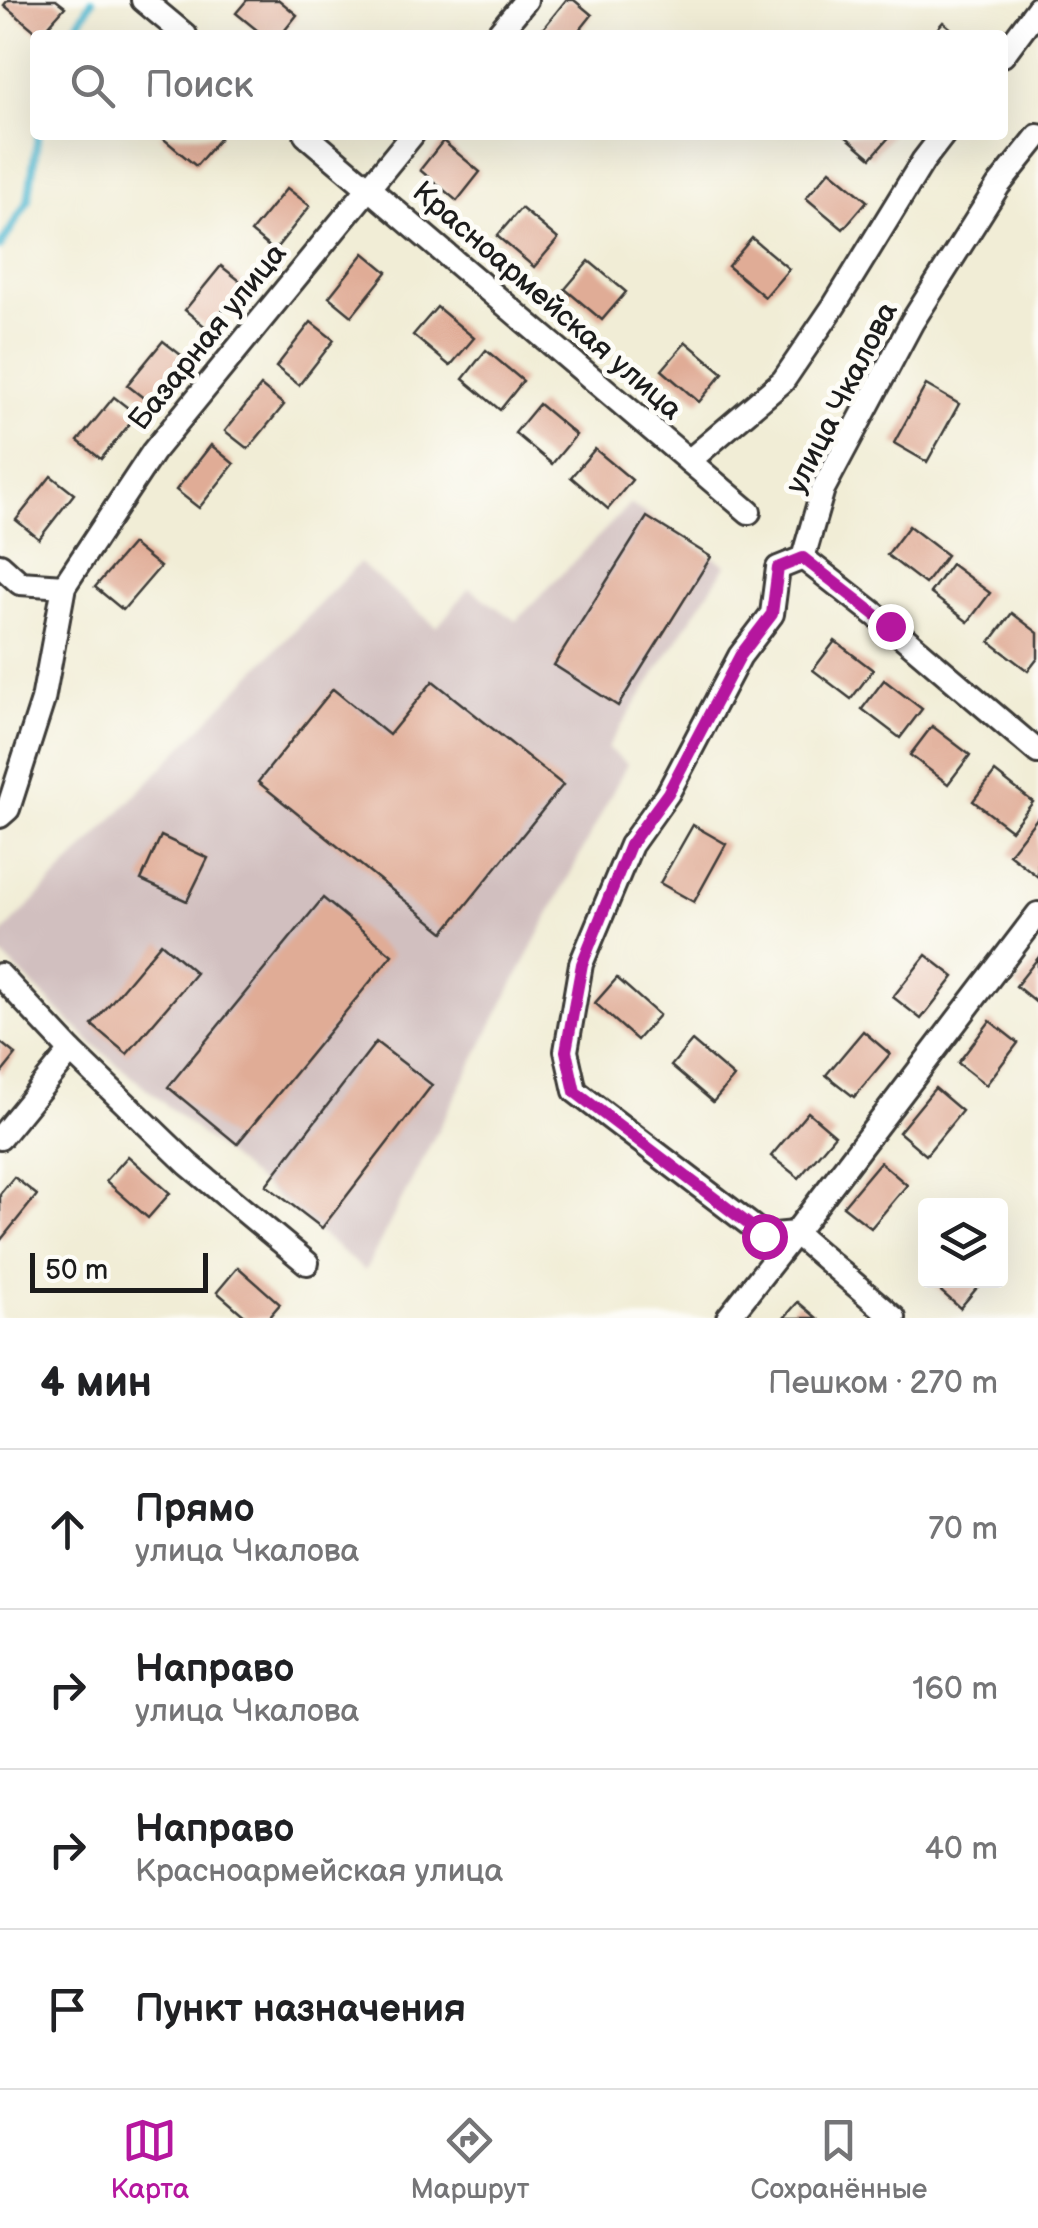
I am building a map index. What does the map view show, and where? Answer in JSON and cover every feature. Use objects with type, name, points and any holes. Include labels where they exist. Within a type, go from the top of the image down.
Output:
[{"type":"street","points":[[143,0],[180,30]]},
{"type":"street","points":[[501,30],[526,0]]},
{"type":"street","points":[[1008,47],[1038,7],[1030,0]]},
{"type":"street","name":"улица Чкалова","points":[[795,1233],[764,1236],[575,1092],[566,1051],[582,964],[630,845],[668,793],[740,656],[772,614],[778,568],[803,558],[823,489],[912,322],[998,186],[1038,136]]},
{"type":"street","name":"Красноармейская улица","points":[[312,140],[749,512]]},
{"type":"street","name":"Базарная улица","points":[[64,586],[153,452],[408,140]]},
{"type":"street","points":[[689,461],[783,381],[939,140]]},
{"type":"street","points":[[803,558],[1038,752]]},
{"type":"street","points":[[0,565],[20,584],[64,586],[42,700],[8,810],[0,816]]},
{"type":"street","points":[[728,1318],[1038,914]]},
{"type":"street","points":[[0,975],[70,1051],[188,1164],[307,1263]]},
{"type":"street","points":[[0,1138],[70,1051]]},
{"type":"street","points":[[795,1233],[894,1318]]},
{"type":"shaded area","points":[[630,504],[726,565],[607,748],[627,764],[365,1271],[93,1044],[0,953],[0,936],[359,563],[437,627],[469,588],[516,621]]},
{"type":"building","points":[[8,0],[56,0],[65,7],[44,30],[34,30],[4,5]]},
{"type":"building","points":[[247,0],[279,0],[297,15],[285,30],[257,30],[236,13]]},
{"type":"building","points":[[566,0],[574,0],[592,15],[580,30],[542,30]]},
{"type":"building","points":[[943,22],[953,30],[936,30]]},
{"type":"building","points":[[165,140],[218,140],[196,166]]},
{"type":"building","points":[[850,140],[887,140],[871,158]]},
{"type":"building","points":[[443,141],[480,172],[457,201],[420,170]]},
{"type":"building","points":[[830,170],[867,201],[843,229],[806,198]]},
{"type":"building","points":[[287,188],[310,206],[274,251],[251,232]]},
{"type":"building","points":[[521,208],[558,239],[534,267],[497,236]]},
{"type":"building","points":[[752,238],[789,269],[765,297],[728,266]]},
{"type":"building","points":[[364,253],[387,272],[352,316],[329,297]]},
{"type":"building","points":[[589,261],[626,292],[602,320],[565,289]]},
{"type":"building","points":[[221,266],[244,284],[208,329],[185,310]]},
{"type":"building","points":[[437,307],[474,338],[450,366],[413,335]]},
{"type":"building","points":[[311,322],[334,340],[299,385],[276,367]]},
{"type":"building","points":[[163,341],[186,359],[150,403],[127,385]]},
{"type":"building","points":[[686,342],[723,373],[699,402],[662,370]]},
{"type":"building","points":[[486,350],[523,381],[500,410],[463,379]]},
{"type":"building","points":[[926,385],[959,404],[927,462],[894,443]]},
{"type":"building","points":[[261,386],[284,405],[248,449],[225,431]]},
{"type":"building","points":[[114,397],[137,415],[101,459],[78,441]]},
{"type":"building","points":[[539,404],[576,435],[552,464],[515,433]]},
{"type":"building","points":[[211,445],[234,464],[199,508],[176,490]]},
{"type":"building","points":[[595,449],[632,480],[608,509],[571,477]]},
{"type":"building","points":[[51,476],[74,494],[39,539],[16,520]]},
{"type":"building","points":[[647,517],[711,557],[618,706],[554,665]]},
{"type":"building","points":[[909,526],[947,555],[925,584],[887,555]]},
{"type":"building","points":[[132,544],[160,567],[123,610],[95,587]]},
{"type":"building","points":[[951,564],[990,593],[968,622],[930,593]]},
{"type":"building","points":[[1012,613],[1038,633],[1038,658],[1028,671],[990,642]]},
{"type":"building","points":[[835,641],[873,670],[851,699],[813,670]]},
{"type":"building","points":[[884,680],[922,709],[900,738],[862,709]]},
{"type":"building","points":[[433,681],[563,785],[444,932],[258,782],[333,689],[389,735]]},
{"type":"building","points":[[932,726],[970,755],[948,784],[910,755]]},
{"type":"building","points":[[995,772],[1033,802],[1011,830],[973,801]]},
{"type":"building","points":[[1038,817],[1038,877],[1009,854]]},
{"type":"building","points":[[693,825],[726,844],[694,902],[660,883]]},
{"type":"building","points":[[161,836],[208,858],[187,901],[141,880]]},
{"type":"building","points":[[323,898],[392,955],[237,1144],[168,1087]]},
{"type":"building","points":[[161,943],[196,973],[127,1054],[92,1025]]},
{"type":"building","points":[[926,955],[954,977],[921,1019],[893,997]]},
{"type":"building","points":[[1038,958],[1038,1004],[1016,986]]},
{"type":"building","points":[[617,978],[659,1015],[637,1040],[595,1003]]},
{"type":"building","points":[[990,1021],[1018,1043],[986,1085],[958,1063]]},
{"type":"building","points":[[863,1031],[890,1054],[854,1097],[826,1075]]},
{"type":"building","points":[[692,1041],[734,1077],[713,1102],[671,1066]]},
{"type":"building","points":[[0,1042],[16,1055],[0,1075]]},
{"type":"building","points":[[376,1042],[432,1085],[322,1228],[266,1185]]},
{"type":"building","points":[[935,1088],[962,1111],[926,1155],[899,1132]]},
{"type":"building","points":[[808,1112],[835,1135],[799,1178],[771,1156]]},
{"type":"building","points":[[128,1156],[170,1193],[148,1218],[106,1181]]},
{"type":"building","points":[[880,1162],[907,1185],[871,1228],[843,1206]]},
{"type":"building","points":[[14,1177],[37,1195],[0,1241],[0,1194]]},
{"type":"building","points":[[238,1267],[280,1304],[268,1318],[247,1318],[217,1292]]},
{"type":"building","points":[[937,1288],[977,1288],[960,1308]]},
{"type":"building","points":[[798,1302],[817,1318],[784,1318]]},
{"type":"waterway","points":[[74,30],[92,1]]},
{"type":"waterway","points":[[0,247],[28,201],[37,140]]},
{"type":"route","points":[[764,1236],[575,1092],[566,1051],[582,964],[630,845],[668,793],[740,656],[772,614],[778,568],[803,558],[890,626]]}]
